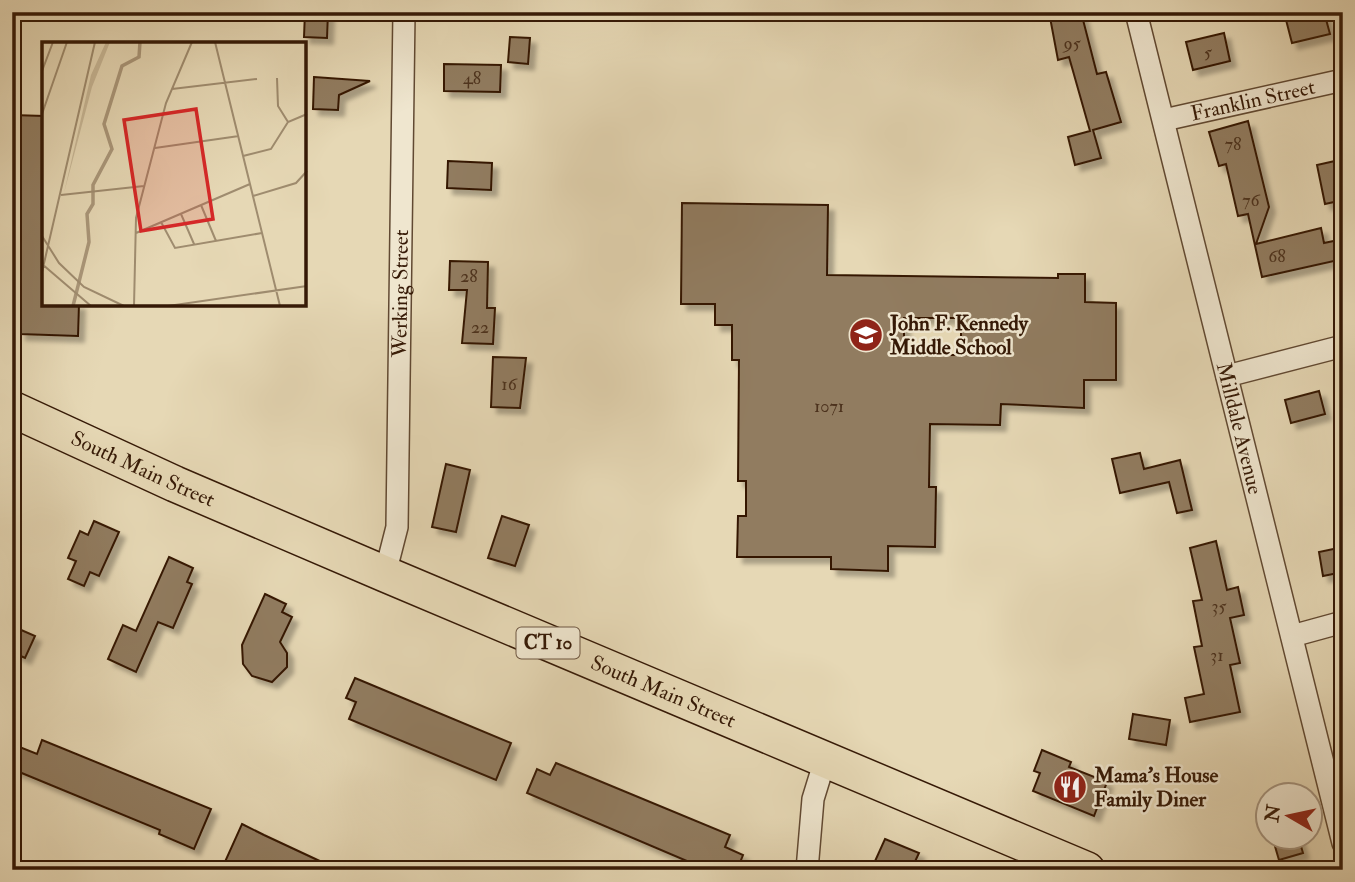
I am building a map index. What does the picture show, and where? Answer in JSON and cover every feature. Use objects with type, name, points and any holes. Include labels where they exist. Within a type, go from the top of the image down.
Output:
[{"type":"highway","name":"South Main Street","points":[[12,409],[385,574],[1087,870]]},
{"type":"street","name":"Werking Street","points":[[385,574],[397,527],[404,12]]},
{"type":"street","name":"Milldale Avenue","points":[[1136,12],[1343,843]]},
{"type":"street","name":"Franklin Street","points":[[1164,120],[1343,80]]},
{"type":"street","points":[[1227,376],[1343,346]]},
{"type":"street","points":[[1292,636],[1343,622]]},
{"type":"street","points":[[807,870],[813,799],[825,760]]},
{"type":"building","points":[[305,12],[328,12],[327,38],[304,37]]},
{"type":"building","points":[[1049,12],[1081,12],[1097,74],[1106,72],[1121,122],[1093,130],[1101,158],[1075,165],[1068,137],[1090,131],[1069,57],[1058,60]]},
{"type":"building","points":[[1297,12],[1324,12],[1330,34],[1292,43],[1285,16]]},
{"type":"building","points":[[1224,33],[1230,61],[1193,70],[1186,42]]},
{"type":"building","points":[[510,37],[530,38],[528,64],[508,62]]},
{"type":"building","points":[[444,64],[501,65],[500,92],[444,91]]},
{"type":"building","points":[[314,77],[370,81],[339,95],[338,110],[313,109]]},
{"type":"building","points":[[12,115],[42,116],[42,306],[79,306],[78,336],[20,334],[21,301],[12,300]]},
{"type":"building","points":[[1248,121],[1269,207],[1256,244],[1321,228],[1324,243],[1343,239],[1343,259],[1262,277],[1248,214],[1238,216],[1226,164],[1219,166],[1209,132]]},
{"type":"building","points":[[448,161],[492,163],[491,190],[447,188]]},
{"type":"building","points":[[1335,161],[1343,200],[1325,204],[1317,165]]},
{"type":"building","points":[[682,203],[828,205],[827,275],[1058,278],[1058,274],[1085,274],[1085,302],[1116,303],[1116,380],[1084,380],[1084,408],[1001,404],[1000,425],[930,424],[929,487],[936,487],[935,547],[888,546],[888,571],[831,569],[831,557],[737,557],[738,516],[746,516],[746,481],[738,481],[739,360],[732,360],[732,325],[715,325],[715,304],[681,304]],"holes":[[[904,318],[961,318],[961,355],[904,355]]]},
{"type":"building","points":[[450,261],[488,262],[487,308],[495,308],[493,344],[462,343],[467,290],[449,290]]},
{"type":"building","points":[[493,357],[526,358],[520,408],[491,407]]},
{"type":"building","points":[[1319,391],[1325,414],[1291,423],[1285,400]]},
{"type":"building","points":[[1140,453],[1144,469],[1180,460],[1192,510],[1177,513],[1169,482],[1120,493],[1112,459]]},
{"type":"building","points":[[446,464],[470,470],[456,532],[432,527]]},
{"type":"building","points":[[502,516],[529,525],[515,566],[488,558]]},
{"type":"building","points":[[94,521],[119,532],[99,576],[90,572],[84,586],[68,579],[76,561],[68,558],[80,531],[88,535]]},
{"type":"building","points":[[1216,541],[1227,590],[1238,587],[1244,615],[1230,618],[1240,663],[1230,665],[1240,712],[1190,722],[1185,698],[1204,694],[1194,647],[1202,646],[1193,601],[1202,600],[1190,548]]},
{"type":"building","points":[[1343,547],[1343,572],[1323,576],[1319,552]]},
{"type":"building","points":[[169,557],[193,568],[187,582],[192,584],[173,628],[158,622],[136,672],[108,659],[123,625],[136,631]]},
{"type":"building","points":[[265,594],[286,604],[282,612],[292,617],[280,642],[287,653],[287,667],[272,682],[252,676],[243,664],[242,645]]},
{"type":"building","points":[[12,626],[35,636],[25,658],[12,652]]},
{"type":"building","points":[[355,678],[511,743],[496,780],[349,719],[356,702],[346,698]]},
{"type":"building","points":[[1133,714],[1170,720],[1166,745],[1129,739]]},
{"type":"building","points":[[42,740],[211,809],[194,849],[159,834],[160,830],[12,769],[12,744],[37,754]]},
{"type":"building","name":"Mama's House Family Diner","points":[[1042,750],[1071,762],[1069,767],[1107,782],[1094,816],[1033,791],[1040,773],[1034,771]]},
{"type":"building","points":[[556,763],[730,835],[725,847],[743,855],[737,870],[708,870],[527,793],[537,769],[550,775]]},
{"type":"building","points":[[242,824],[339,870],[237,870],[224,864]]},
{"type":"building","points":[[885,839],[919,853],[911,870],[871,870]]},
{"type":"building","points":[[1276,850],[1302,850],[1303,853],[1279,860]]},
{"type":"place","name":"John F. Kennedy Middle School","points":[[866,335]]},
{"type":"place","name":"Mama's House Family Diner","points":[[1070,787]]}]
